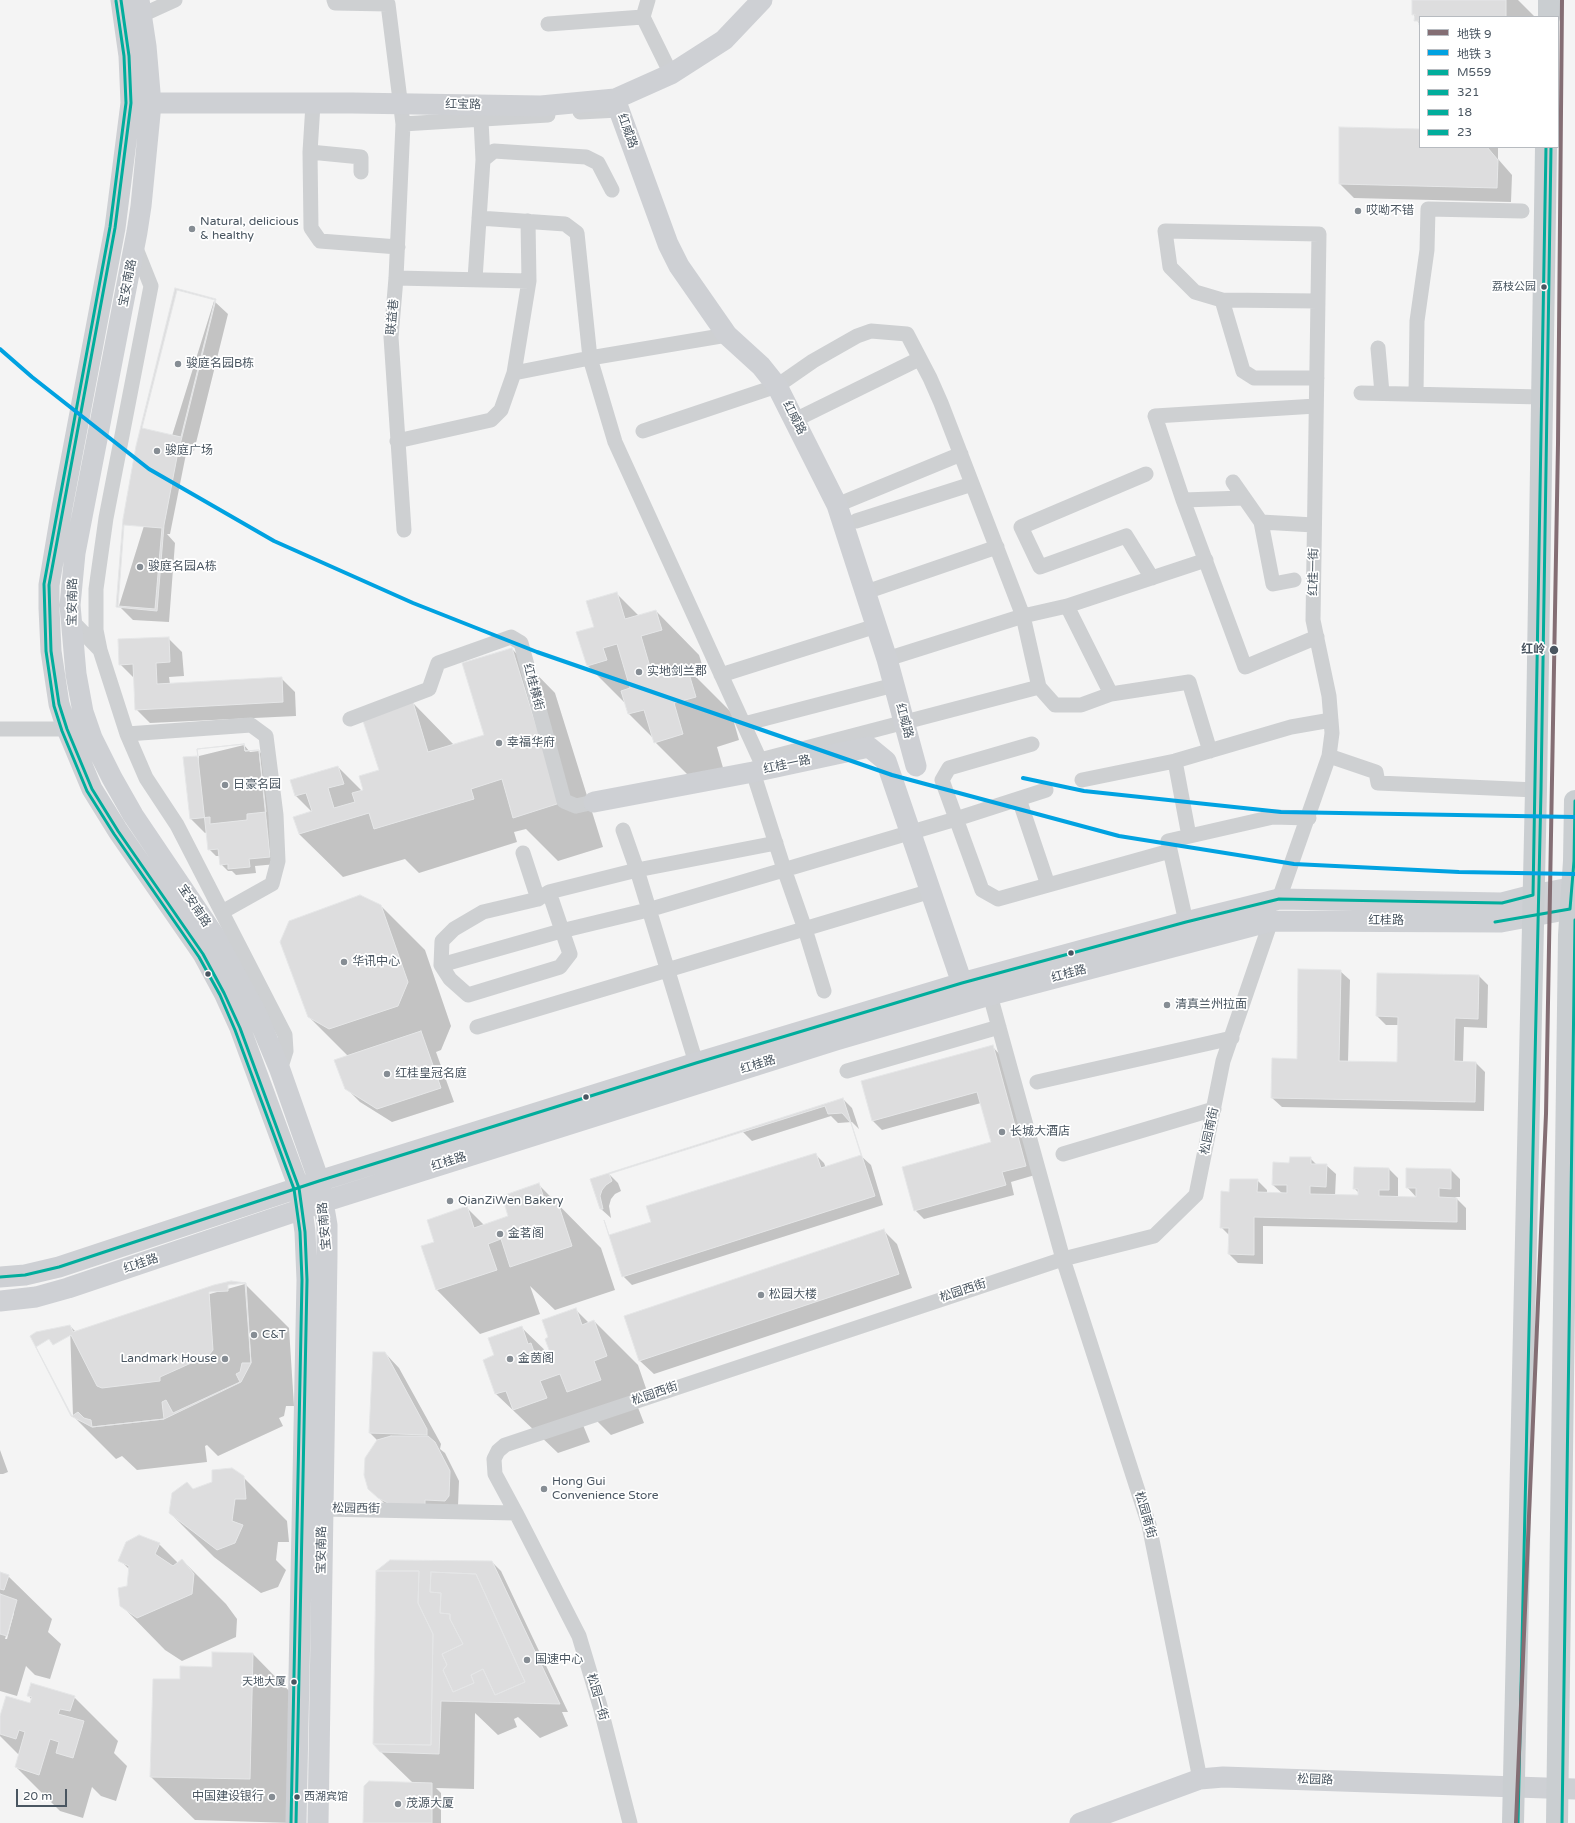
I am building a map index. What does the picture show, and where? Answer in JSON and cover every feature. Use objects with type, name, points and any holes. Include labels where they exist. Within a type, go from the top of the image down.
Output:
[{"type":"main road","points":[[1549,0],[1549,16]]},
{"type":"main road","points":[[1513,1823],[1532,906],[1536,790],[1546,148]]},
{"type":"main road","points":[[1557,1823],[1566,1789],[1568,1362],[1567,1136],[1575,801]]},
{"type":"street","name":"宝安南路","points":[[121,0],[129,56],[141,104],[115,228],[63,500],[50,585],[49,615],[53,671],[59,704],[67,729],[92,789],[118,831],[202,954],[224,993],[240,1028],[299,1188],[303,1209],[307,1280],[296,1823]]},
{"type":"street","points":[[140,8],[175,0]]},
{"type":"street","name":"联益巷","points":[[334,0],[335,3],[388,4],[402,114],[398,247],[391,337],[404,530]]},
{"type":"street","points":[[648,0],[643,17],[671,74]]},
{"type":"street","name":"红宝路","points":[[141,104],[313,104],[402,114],[541,106],[617,104],[671,74],[724,40],[762,0]]},
{"type":"street","name":"宝安南路","points":[[140,8],[141,206],[135,246],[75,553],[70,605],[76,674],[83,712],[92,738],[112,778],[133,815],[214,934],[257,1015],[280,1070],[319,1181],[326,1225],[327,1256],[318,1823]]},
{"type":"street","points":[[548,24],[643,17]]},
{"type":"street","points":[[313,104],[310,152],[311,228],[320,241],[398,247]]},
{"type":"street","points":[[402,114],[481,120],[617,104]]},
{"type":"street","name":"红威路","points":[[617,104],[679,266],[727,335],[761,366],[777,386],[837,505],[887,659],[916,766]]},
{"type":"street","points":[[475,279],[483,160],[481,120]]},
{"type":"street","points":[[483,160],[494,151],[586,157],[598,164],[612,190]]},
{"type":"street","points":[[310,152],[361,157],[361,172]]},
{"type":"street","points":[[1416,394],[1417,321],[1427,250],[1428,209],[1522,211]]},
{"type":"street","points":[[479,218],[565,224],[577,233],[590,358],[615,442],[760,760],[1039,687]]},
{"type":"street","points":[[397,441],[491,420],[501,410],[514,372],[529,281],[528,222]]},
{"type":"street","name":"红桂一街","points":[[1222,300],[1195,292],[1170,267],[1165,231],[1320,234],[1316,378],[1313,620],[1329,696],[1332,733],[1329,756],[1309,818],[1279,899]]},
{"type":"street","points":[[135,246],[151,286],[116,463],[96,589],[96,630],[100,650],[127,734],[146,778],[177,825],[285,1035],[286,1051],[280,1070]]},
{"type":"street","points":[[396,278],[529,281]]},
{"type":"street","points":[[1316,378],[1254,378],[1243,371],[1222,300],[1318,302]]},
{"type":"street","points":[[643,431],[777,386],[819,357],[856,336],[871,332],[907,334],[930,378],[961,454],[1023,616],[1039,687],[1055,705],[1081,705],[1111,694],[1189,682],[1210,751]]},
{"type":"street","points":[[514,372],[727,335]]},
{"type":"street","points":[[1378,348],[1382,393]]},
{"type":"street","points":[[795,420],[920,359]]},
{"type":"street","points":[[1361,393],[1542,397]]},
{"type":"street","points":[[1316,406],[1156,416],[1183,500],[1245,667],[1317,637]]},
{"type":"street","points":[[837,505],[961,454]]},
{"type":"street","points":[[1146,474],[1021,527],[1040,567],[1126,536],[1152,578]]},
{"type":"street","points":[[1232,482],[1261,522],[1273,584],[1294,580]]},
{"type":"street","points":[[856,521],[972,484]]},
{"type":"street","points":[[1183,500],[1244,498]]},
{"type":"street","points":[[1261,522],[1314,525]]},
{"type":"street","points":[[866,592],[997,547]]},
{"type":"street","points":[[887,659],[1023,616],[1067,606],[1206,560]]},
{"type":"street","points":[[1067,606],[1111,694]]},
{"type":"street","points":[[71,620],[100,650]]},
{"type":"street","points":[[721,675],[876,626]]},
{"type":"street","name":"红桂横街","points":[[350,719],[429,689],[438,663],[511,636],[521,643],[564,801],[576,806],[594,802]]},
{"type":"street","points":[[744,724],[894,685]]},
{"type":"street","points":[[1082,780],[1175,761],[1291,726],[1331,720]]},
{"type":"street","points":[[127,734],[251,725],[266,736],[276,815],[278,861],[272,884],[222,912]]},
{"type":"street","points":[[0,729],[67,729]]},
{"type":"street","points":[[1032,744],[949,768],[942,780],[982,890],[998,899],[1170,851]]},
{"type":"street","name":"红桂一路","points":[[594,802],[753,772],[869,747],[886,761],[962,983]]},
{"type":"street","points":[[1329,756],[1376,772],[1378,783],[1536,790]]},
{"type":"street","points":[[1175,761],[1189,836]]},
{"type":"street","points":[[753,772],[824,991]]},
{"type":"street","points":[[441,965],[561,931],[648,910],[784,869],[857,849],[910,831],[956,819],[1046,790]]},
{"type":"street","points":[[1019,798],[1048,885]]},
{"type":"street","points":[[1186,922],[1168,841],[1273,817],[1309,818]]},
{"type":"street","points":[[623,830],[637,870],[648,910],[696,1062]]},
{"type":"street","points":[[523,853],[544,895],[561,931],[570,954],[560,967],[468,995],[450,979],[441,965],[442,941],[454,929],[483,912],[544,895],[637,870],[776,843]]},
{"type":"street","points":[[477,1027],[930,892]]},
{"type":"street","points":[[1532,906],[1573,898]]},
{"type":"street","name":"红桂路","points":[[0,1277],[25,1275],[59,1267],[319,1181],[696,1062],[962,983],[1186,922],[1279,899],[1502,903],[1532,906]]},
{"type":"street","name":"红桂路","points":[[0,1301],[36,1297],[68,1288],[323,1202],[829,1042],[990,995],[1270,921],[1501,922],[1532,906]]},
{"type":"street","name":"松园南街","points":[[1063,1258],[1154,1236],[1196,1195],[1224,1061],[1270,921]]},
{"type":"street","name":"松园南街","points":[[990,995],[1063,1258],[1149,1524],[1200,1779]]},
{"type":"street","points":[[847,1071],[999,1027]]},
{"type":"street","points":[[1037,1082],[1232,1038]]},
{"type":"street","points":[[1063,1154],[1214,1109]]},
{"type":"street","name":"松园西街","points":[[323,1509],[516,1513],[495,1474],[494,1459],[498,1451],[505,1445],[1063,1258]]},
{"type":"street","name":"松园一街","points":[[516,1513],[579,1636],[600,1706],[630,1823]]},
{"type":"street","name":"松园路","points":[[1080,1823],[1200,1779],[1223,1777],[1566,1789]]},
{"type":"building","points":[[1412,0],[1506,0],[1506,16],[1419,16],[1419,21],[1414,21],[1415,14],[1412,15]]},
{"type":"building","points":[[1339,127],[1419,129],[1419,148],[1488,148],[1498,160],[1497,188],[1339,184]]},
{"type":"building","name":"骏庭广场","points":[[175,288],[216,299],[177,457],[164,525],[157,611],[116,607],[123,519],[136,446]]},
{"type":"building","name":"骏庭名园B栋","points":[[177,290],[215,300],[181,437],[142,428]]},
{"type":"building","name":"骏庭名园A栋","points":[[124,525],[162,528],[155,609],[118,606]]},
{"type":"building","name":"实地剑兰郡","points":[[617,592],[625,619],[656,610],[662,630],[641,636],[653,677],[687,667],[696,697],[674,703],[683,734],[654,743],[644,710],[628,714],[621,691],[630,688],[617,644],[603,648],[607,660],[587,666],[576,632],[594,627],[586,601]]},
{"type":"building","points":[[169,637],[170,662],[156,663],[157,684],[282,677],[283,702],[135,710],[133,664],[119,665],[118,639]]},
{"type":"building","name":"幸福华府","points":[[512,648],[560,803],[513,818],[502,779],[471,789],[474,799],[374,829],[369,813],[299,834],[293,817],[312,811],[306,793],[295,796],[290,780],[338,766],[344,784],[328,788],[334,808],[355,802],[352,793],[363,790],[359,776],[379,770],[362,718],[413,702],[428,752],[484,735],[462,663]]},
{"type":"building","name":"日豪名园","points":[[244,744],[245,751],[259,750],[266,812],[247,814],[247,820],[210,824],[210,817],[190,819],[183,757],[198,756],[197,749]]},
{"type":"building","name":"日豪名园","points":[[244,744],[245,751],[259,750],[270,857],[249,859],[250,867],[228,869],[228,864],[220,865],[218,849],[208,850],[197,749]]},
{"type":"building","name":"华讯中心","points":[[360,895],[381,905],[408,982],[398,1006],[329,1029],[308,1017],[280,942],[289,921]]},
{"type":"building","points":[[1298,969],[1341,970],[1339,1061],[1397,1062],[1398,1017],[1376,1016],[1377,973],[1479,975],[1478,1019],[1455,1018],[1454,1061],[1476,1062],[1475,1102],[1271,1098],[1272,1058],[1297,1059]]},
{"type":"building","name":"红桂皇冠名庭","points":[[421,1031],[441,1088],[377,1109],[345,1089],[334,1060]]},
{"type":"building","name":"长城大酒店","points":[[993,1045],[1026,1166],[1002,1172],[1006,1185],[914,1211],[902,1167],[991,1142],[977,1092],[872,1121],[861,1081]]},
{"type":"building","points":[[843,1098],[875,1196],[622,1277],[604,1220],[609,1235],[651,1222],[646,1206],[816,1153],[821,1168],[861,1155],[851,1123],[842,1113],[828,1114],[825,1106],[609,1174],[612,1181],[602,1190],[600,1196],[603,1209],[600,1209],[590,1179]]},
{"type":"building","points":[[1290,1157],[1311,1157],[1311,1164],[1327,1164],[1326,1187],[1310,1186],[1310,1194],[1358,1195],[1358,1189],[1353,1189],[1354,1167],[1389,1168],[1389,1190],[1379,1190],[1379,1196],[1416,1197],[1416,1188],[1406,1188],[1406,1168],[1451,1169],[1451,1189],[1439,1188],[1439,1197],[1457,1198],[1457,1222],[1254,1217],[1254,1255],[1228,1254],[1229,1228],[1220,1228],[1221,1191],[1229,1192],[1230,1179],[1258,1179],[1257,1192],[1287,1193],[1287,1185],[1272,1185],[1273,1162],[1289,1163]]},
{"type":"building","name":"金茗阁","points":[[539,1183],[547,1207],[558,1203],[572,1246],[510,1267],[501,1239],[488,1244],[497,1270],[436,1290],[421,1246],[434,1242],[427,1220],[467,1206],[474,1228],[508,1216],[502,1196]]},
{"type":"building","name":"松园大楼","points":[[884,1229],[899,1274],[639,1361],[624,1316]]},
{"type":"building","points":[[231,1281],[246,1283],[251,1363],[241,1382],[164,1419],[92,1427],[71,1416],[30,1336],[36,1332],[70,1325],[73,1332],[214,1285]]},
{"type":"building","name":"Landmark House","points":[[245,1283],[251,1363],[242,1363],[240,1372],[236,1374],[240,1382],[173,1413],[166,1400],[162,1402],[164,1419],[92,1427],[91,1420],[84,1418],[78,1412],[72,1416],[36,1347],[49,1339],[53,1345],[71,1335],[97,1386],[102,1388],[160,1381],[160,1377],[209,1355],[213,1350],[209,1292],[228,1291],[228,1285]]},
{"type":"building","name":"金茵阁","points":[[576,1308],[582,1325],[594,1320],[607,1356],[594,1361],[601,1380],[567,1392],[560,1374],[540,1381],[547,1398],[513,1410],[506,1391],[495,1394],[483,1360],[494,1355],[488,1338],[522,1326],[528,1344],[531,1343],[538,1363],[552,1358],[545,1339],[548,1337],[542,1320]]},
{"type":"building","points":[[373,1352],[385,1352],[427,1429],[427,1435],[369,1433]]},
{"type":"building","points":[[391,1436],[428,1436],[435,1442],[450,1471],[449,1496],[445,1501],[425,1500],[425,1506],[390,1504],[378,1498],[368,1489],[364,1475],[365,1458],[377,1440]]},
{"type":"building","points":[[232,1468],[244,1476],[246,1499],[235,1499],[232,1521],[243,1525],[235,1543],[217,1550],[169,1513],[172,1493],[187,1482],[193,1489],[212,1482],[212,1470]]},
{"type":"building","points":[[139,1535],[160,1543],[155,1554],[173,1566],[182,1559],[194,1574],[192,1594],[137,1618],[120,1606],[118,1588],[127,1586],[129,1566],[118,1561],[126,1542]]},
{"type":"building","name":"国速中心","points":[[390,1560],[492,1561],[560,1704],[441,1701],[439,1754],[380,1752],[373,1744],[431,1745],[433,1634],[418,1603],[419,1571],[376,1571]],"holes":[[[431,1572],[476,1574],[525,1682],[495,1695],[483,1669],[471,1675],[474,1683],[453,1692],[443,1670],[447,1665],[442,1654],[463,1644],[450,1619],[450,1614],[440,1613],[441,1593],[430,1592]]]},
{"type":"building","points":[[376,1571],[419,1571],[418,1603],[433,1634],[431,1745],[373,1744]]},
{"type":"building","points":[[0,1572],[9,1575],[4,1590],[0,1589]]},
{"type":"building","points":[[431,1572],[476,1574],[525,1682],[495,1695],[483,1669],[471,1675],[474,1683],[453,1692],[443,1670],[447,1665],[442,1654],[463,1644],[450,1619],[450,1614],[440,1613],[441,1593],[430,1592]]},
{"type":"building","points":[[0,1594],[17,1600],[7,1636],[0,1634]]},
{"type":"building","points":[[212,1652],[253,1653],[250,1779],[150,1777],[153,1679],[180,1679],[180,1666],[212,1667]]},
{"type":"building","points":[[31,1683],[75,1696],[70,1711],[60,1709],[58,1714],[84,1721],[73,1758],[56,1753],[59,1742],[50,1739],[39,1775],[15,1767],[25,1732],[19,1730],[16,1739],[0,1734],[0,1716],[6,1696],[30,1703],[32,1697],[27,1696]]},
{"type":"building","name":"茂源大厦","points":[[369,1781],[432,1783],[432,1823],[363,1823],[364,1786]]},
{"type":"metro line","name":"9","points":[[1516,1823],[1546,1114],[1558,444],[1562,0]]},
{"type":"metro line","name":"3","points":[[0,349],[32,377],[149,469],[274,541],[413,603],[537,652],[892,775],[1119,836],[1294,864],[1459,872],[1575,874]]},
{"type":"metro line","name":"3","points":[[1023,778],[1084,791],[1281,812],[1575,817]]},
{"type":"transit line","name":"321","points":[[121,0],[129,56],[131,103],[115,228],[49,585],[51,651],[59,704],[67,729],[92,789],[118,831],[203,954],[224,993],[240,1028],[299,1188],[305,1232],[307,1280],[296,1823]]},
{"type":"transit line","name":"18","points":[[116,1],[124,56],[126,103],[110,227],[44,584],[46,651],[54,706],[62,731],[87,791],[114,834],[199,957],[220,995],[235,1030],[294,1189],[300,1232],[302,1280],[291,1823]]},
{"type":"transit line","name":"M559","points":[[0,1277],[25,1275],[59,1267],[319,1181],[696,1063],[962,983],[1186,922],[1279,899],[1502,903],[1533,895],[1546,148]]},
{"type":"transit line","name":"23","points":[[1518,1823],[1541,790],[1551,148]]},
{"type":"transit line","name":"M559","points":[[1495,922],[1570,909],[1574,861],[1575,801]]},
{"type":"transit line","name":"23","points":[[1562,1823],[1575,920]]},
{"type":"place","name":"哎呦不错","points":[[1358,211]]},
{"type":"place","name":"Natural, delicious & healthy","points":[[192,229]]},
{"type":"place","name":"荔枝公园","points":[[1544,287]]},
{"type":"place","name":"骏庭名园B栋","points":[[178,364]]},
{"type":"place","name":"骏庭广场","points":[[157,451]]},
{"type":"place","name":"骏庭名园A栋","points":[[140,567]]},
{"type":"place","name":"红岭","points":[[1554,650]]},
{"type":"place","name":"实地剑兰郡","points":[[639,672]]},
{"type":"place","name":"幸福华府","points":[[499,743]]},
{"type":"place","name":"日豪名园","points":[[225,785]]},
{"type":"place","name":"华讯中心","points":[[344,962]]},
{"type":"place","name":"清真兰州拉面","points":[[1167,1005]]},
{"type":"place","name":"红桂皇冠名庭","points":[[387,1074]]},
{"type":"place","name":"长城大酒店","points":[[1002,1132]]},
{"type":"place","name":"QianZiWen Bakery","points":[[450,1201]]},
{"type":"place","name":"金茗阁","points":[[500,1234]]},
{"type":"place","name":"松园大楼","points":[[761,1295]]},
{"type":"place","name":"C&T","points":[[254,1335]]},
{"type":"place","name":"Landmark House","points":[[225,1359]]},
{"type":"place","name":"金茵阁","points":[[510,1359]]},
{"type":"place","name":"Hong Gui Convenience Store","points":[[544,1489]]},
{"type":"place","name":"国速中心","points":[[527,1660]]},
{"type":"place","name":"天地大厦","points":[[294,1682]]},
{"type":"place","name":"中国建设银行","points":[[272,1797]]},
{"type":"place","name":"西湖宾馆","points":[[297,1797]]},
{"type":"place","name":"茂源大厦","points":[[398,1804]]}]
